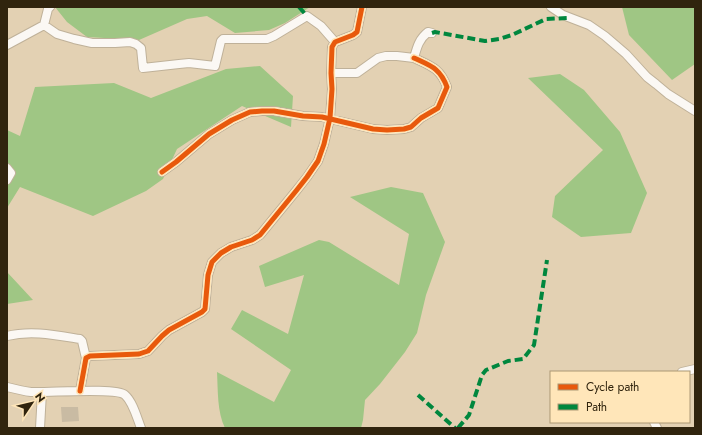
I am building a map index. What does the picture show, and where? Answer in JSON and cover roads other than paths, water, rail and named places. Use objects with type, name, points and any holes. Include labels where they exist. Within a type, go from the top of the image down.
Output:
[{"type":"street","points":[[7,45],[44,25],[50,7]]},
{"type":"street","points":[[86,358],[90,356],[139,354],[148,351],[170,330],[205,309],[208,275],[212,262],[221,253],[231,247],[252,240],[260,235],[307,177],[318,161],[324,144],[330,118],[332,47],[335,42],[357,32],[362,7]]},
{"type":"street","points":[[551,7],[563,15],[589,25],[626,54],[647,77],[668,94],[695,111]]},
{"type":"street","points":[[44,25],[57,34],[92,43],[130,42],[136,44],[141,48],[143,68],[178,64],[215,66],[221,41],[224,39],[267,39],[307,16],[321,26],[335,42]]},
{"type":"street","points":[[414,58],[423,36],[428,32],[432,33]]},
{"type":"street","points":[[162,172],[209,134],[232,120],[250,112],[274,111],[303,116],[322,116],[373,128],[387,130],[404,129],[412,126],[421,118],[438,108],[447,87],[444,78],[436,68],[414,58],[386,56],[378,58],[357,73],[331,73]]},
{"type":"street","points":[[7,168],[11,173],[7,180]]},
{"type":"street","points":[[7,336],[24,333],[43,333],[80,338],[86,358],[80,391]]},
{"type":"street","points":[[685,371],[695,368]]},
{"type":"street","points":[[7,387],[15,390],[30,392],[118,392],[124,394],[130,400],[141,428]]},
{"type":"street","points":[[40,428],[42,392]]}]
